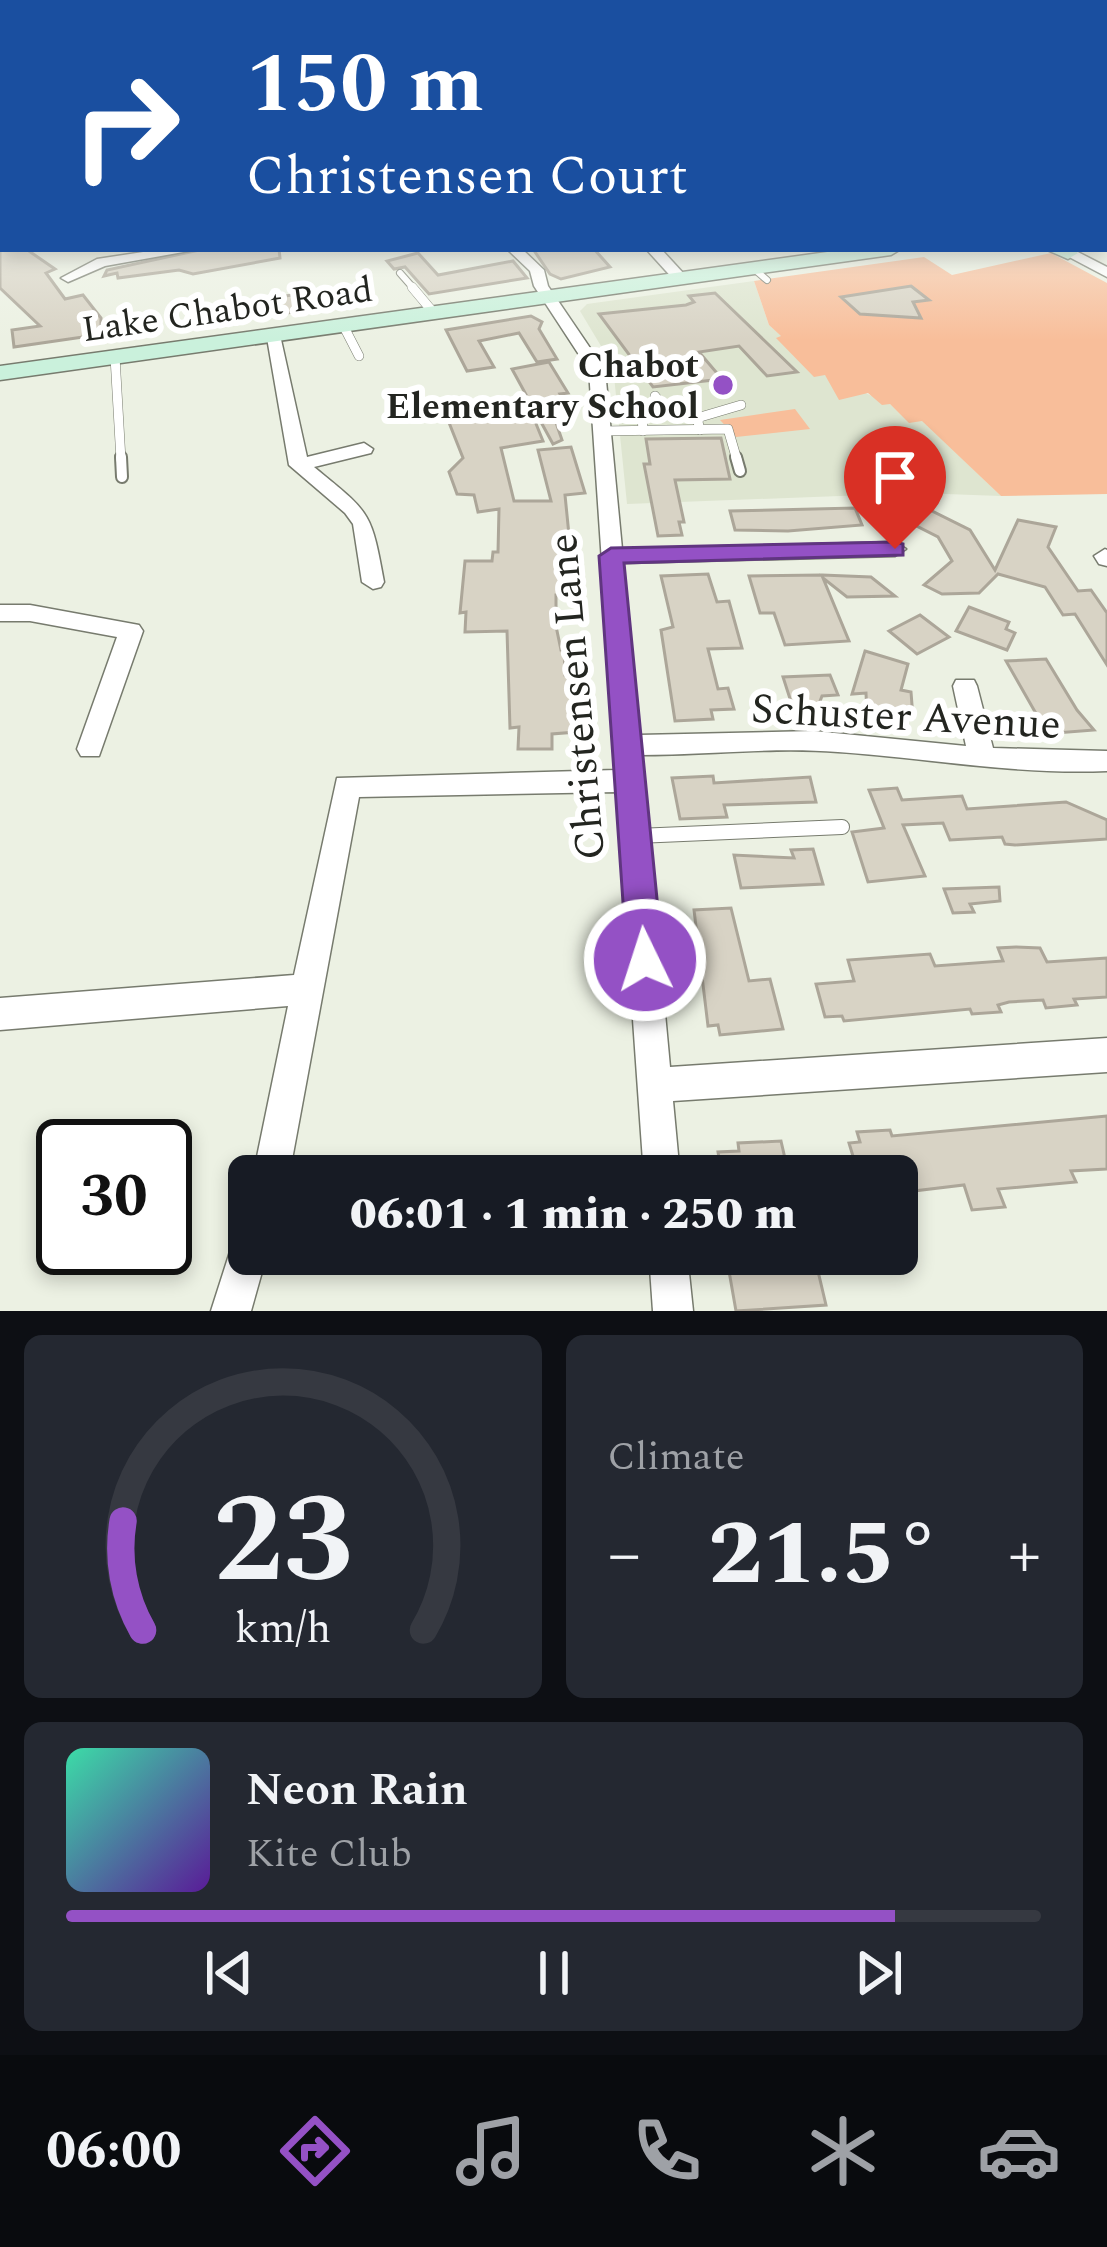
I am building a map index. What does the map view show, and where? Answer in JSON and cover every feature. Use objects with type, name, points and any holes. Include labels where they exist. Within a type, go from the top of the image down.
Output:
[{"type":"main road","name":"Lake Chabot Road","points":[[0,373],[343,325],[426,318],[680,278],[770,272],[814,254],[845,252]]},
{"type":"street","points":[[68,278],[102,262],[177,252]]},
{"type":"street","name":"Christensen Lane","points":[[517,252],[537,270],[597,370],[660,1155]]},
{"type":"street","points":[[656,252],[680,278]]},
{"type":"street","points":[[1065,252],[1107,273]]},
{"type":"street","points":[[272,335],[299,464],[353,509],[363,524],[373,582]]},
{"type":"street","points":[[299,464],[364,448]]},
{"type":"street","points":[[611,556],[895,549]]},
{"type":"street","points":[[0,613],[31,613],[130,631],[90,749]]},
{"type":"street","points":[[965,686],[982,760]]},
{"type":"street","name":"Schuster Avenue","points":[[628,745],[835,742],[1051,765],[1107,761]]},
{"type":"street","points":[[275,1155],[347,786],[631,781]]},
{"type":"street","points":[[0,1014],[308,989]]},
{"type":"street","points":[[655,1085],[1107,1055]]},
{"type":"street","points":[[231,1311],[242,1275]]},
{"type":"street","points":[[670,1275],[673,1311]]},
{"type":"lane","points":[[400,273],[426,318]]},
{"type":"lane","points":[[343,325],[359,356]]},
{"type":"lane","points":[[115,357],[122,477]]},
{"type":"lane","points":[[644,431],[642,416],[669,414],[655,396]]},
{"type":"lane","points":[[700,430],[697,418],[741,405]]},
{"type":"lane","points":[[602,431],[728,429],[740,471]]},
{"type":"lane","points":[[635,836],[842,827]]},
{"type":"shaded area","points":[[1051,253],[1107,283],[1107,494],[1001,496],[922,421],[909,423],[890,404],[882,405],[868,393],[839,400],[825,375],[814,377],[776,338],[781,336],[769,325],[754,281],[924,257],[952,275]]},
{"type":"shaded area","name":"Chabot Elementary School","points":[[754,281],[769,325],[825,375],[890,404],[909,422],[922,420],[1001,496],[918,493],[627,504],[613,366],[580,311],[587,304]]},
{"type":"shaded area","points":[[795,409],[810,429],[736,437],[720,420]]},
{"type":"building","points":[[0,252],[30,252],[55,269],[46,273],[65,299],[83,295],[101,318],[101,339],[83,342],[83,337],[14,347],[12,330],[40,326],[0,288]]},
{"type":"building","points":[[190,252],[279,252],[280,258],[193,274],[179,270],[118,278],[117,273],[104,276],[107,270]]},
{"type":"building","points":[[535,252],[597,252],[610,267],[561,279],[550,274]]},
{"type":"building","points":[[418,253],[438,275],[513,261],[527,278],[429,294],[405,267],[394,269],[387,261]]},
{"type":"building","points":[[911,286],[929,300],[913,302],[921,318],[860,314],[841,297]]},
{"type":"building","points":[[329,290],[341,305],[273,315],[263,299]]},
{"type":"building","points":[[715,293],[797,372],[767,376],[739,346],[699,352],[722,379],[653,387],[599,314],[686,305],[694,302],[689,296]]},
{"type":"building","points":[[531,316],[542,322],[539,329],[557,359],[537,362],[519,333],[479,341],[494,367],[467,371],[446,330]]},
{"type":"building","points":[[549,362],[568,393],[560,394],[569,408],[552,411],[562,440],[553,444],[512,369]]},
{"type":"building","points":[[528,404],[543,441],[501,448],[514,501],[551,501],[538,450],[571,447],[585,493],[565,495],[575,595],[556,595],[565,675],[577,675],[576,732],[552,734],[552,749],[518,749],[519,727],[510,728],[507,631],[465,632],[466,612],[460,613],[465,561],[492,561],[493,552],[498,552],[499,509],[478,512],[474,495],[457,494],[449,472],[463,458],[446,415]]},
{"type":"building","points":[[721,438],[730,479],[675,480],[684,522],[679,522],[682,535],[658,536],[644,464],[650,464],[646,439]]},
{"type":"building","points":[[914,502],[970,530],[995,570],[1018,520],[1056,527],[1048,547],[1078,591],[1091,590],[1107,613],[1107,665],[1075,614],[1063,615],[1045,587],[998,574],[979,593],[942,594],[924,585],[952,561],[938,537],[895,515]]},
{"type":"building","points":[[855,508],[862,525],[788,531],[735,530],[730,511]]},
{"type":"building","points":[[708,574],[717,602],[729,601],[742,648],[708,649],[718,689],[728,688],[734,709],[711,710],[713,719],[675,721],[661,630],[673,627],[661,576]]},
{"type":"building","points":[[749,576],[871,577],[895,596],[847,597],[823,578],[849,641],[785,645],[774,613],[760,613]]},
{"type":"building","points":[[969,607],[1009,622],[1006,629],[1015,633],[1007,650],[956,631]]},
{"type":"building","points":[[920,615],[949,637],[917,654],[889,631]]},
{"type":"building","points":[[865,651],[908,664],[901,690],[911,692],[913,718],[867,716],[866,693],[852,694]]},
{"type":"building","points":[[1046,659],[1094,730],[1056,733],[1048,721],[1038,717],[1006,661]]},
{"type":"building","points":[[830,675],[838,695],[822,696],[819,704],[792,705],[783,677]]},
{"type":"building","points":[[713,776],[714,783],[810,777],[816,802],[724,805],[727,817],[680,819],[672,778]]},
{"type":"building","points":[[897,788],[902,800],[962,796],[967,809],[1066,802],[1107,820],[1107,839],[1015,845],[1005,844],[1002,837],[950,840],[943,823],[903,825],[925,876],[868,882],[852,832],[884,828],[869,790]]},
{"type":"building","points":[[813,849],[823,884],[741,888],[734,855],[794,858],[791,850]]},
{"type":"building","points":[[999,887],[1000,901],[970,904],[974,912],[953,913],[944,889]]},
{"type":"building","points":[[731,908],[749,981],[770,979],[783,1029],[720,1035],[718,1025],[708,1026],[694,910]]},
{"type":"building","points":[[998,948],[1040,948],[1047,962],[1107,958],[1107,997],[1074,999],[1077,1005],[1046,1008],[1043,1000],[1009,1002],[998,1005],[1001,1012],[972,1014],[970,1009],[844,1021],[842,1016],[825,1017],[816,984],[854,981],[848,960],[930,954],[935,966],[1003,961]]},
{"type":"building","points":[[1107,1116],[1107,1169],[1071,1171],[1076,1182],[998,1189],[1005,1207],[972,1210],[964,1185],[918,1190],[918,1155],[853,1155],[849,1143],[860,1142],[857,1132],[890,1130],[892,1136]]},
{"type":"building","points":[[781,1141],[784,1155],[718,1155],[739,1151],[738,1143]]},
{"type":"building","points":[[730,1275],[819,1275],[826,1305],[736,1311]]},
{"type":"place","name":"Chabot Elementary School","points":[[723,385]]},
{"type":"route","points":[[645,960],[611,556],[895,549]]}]
